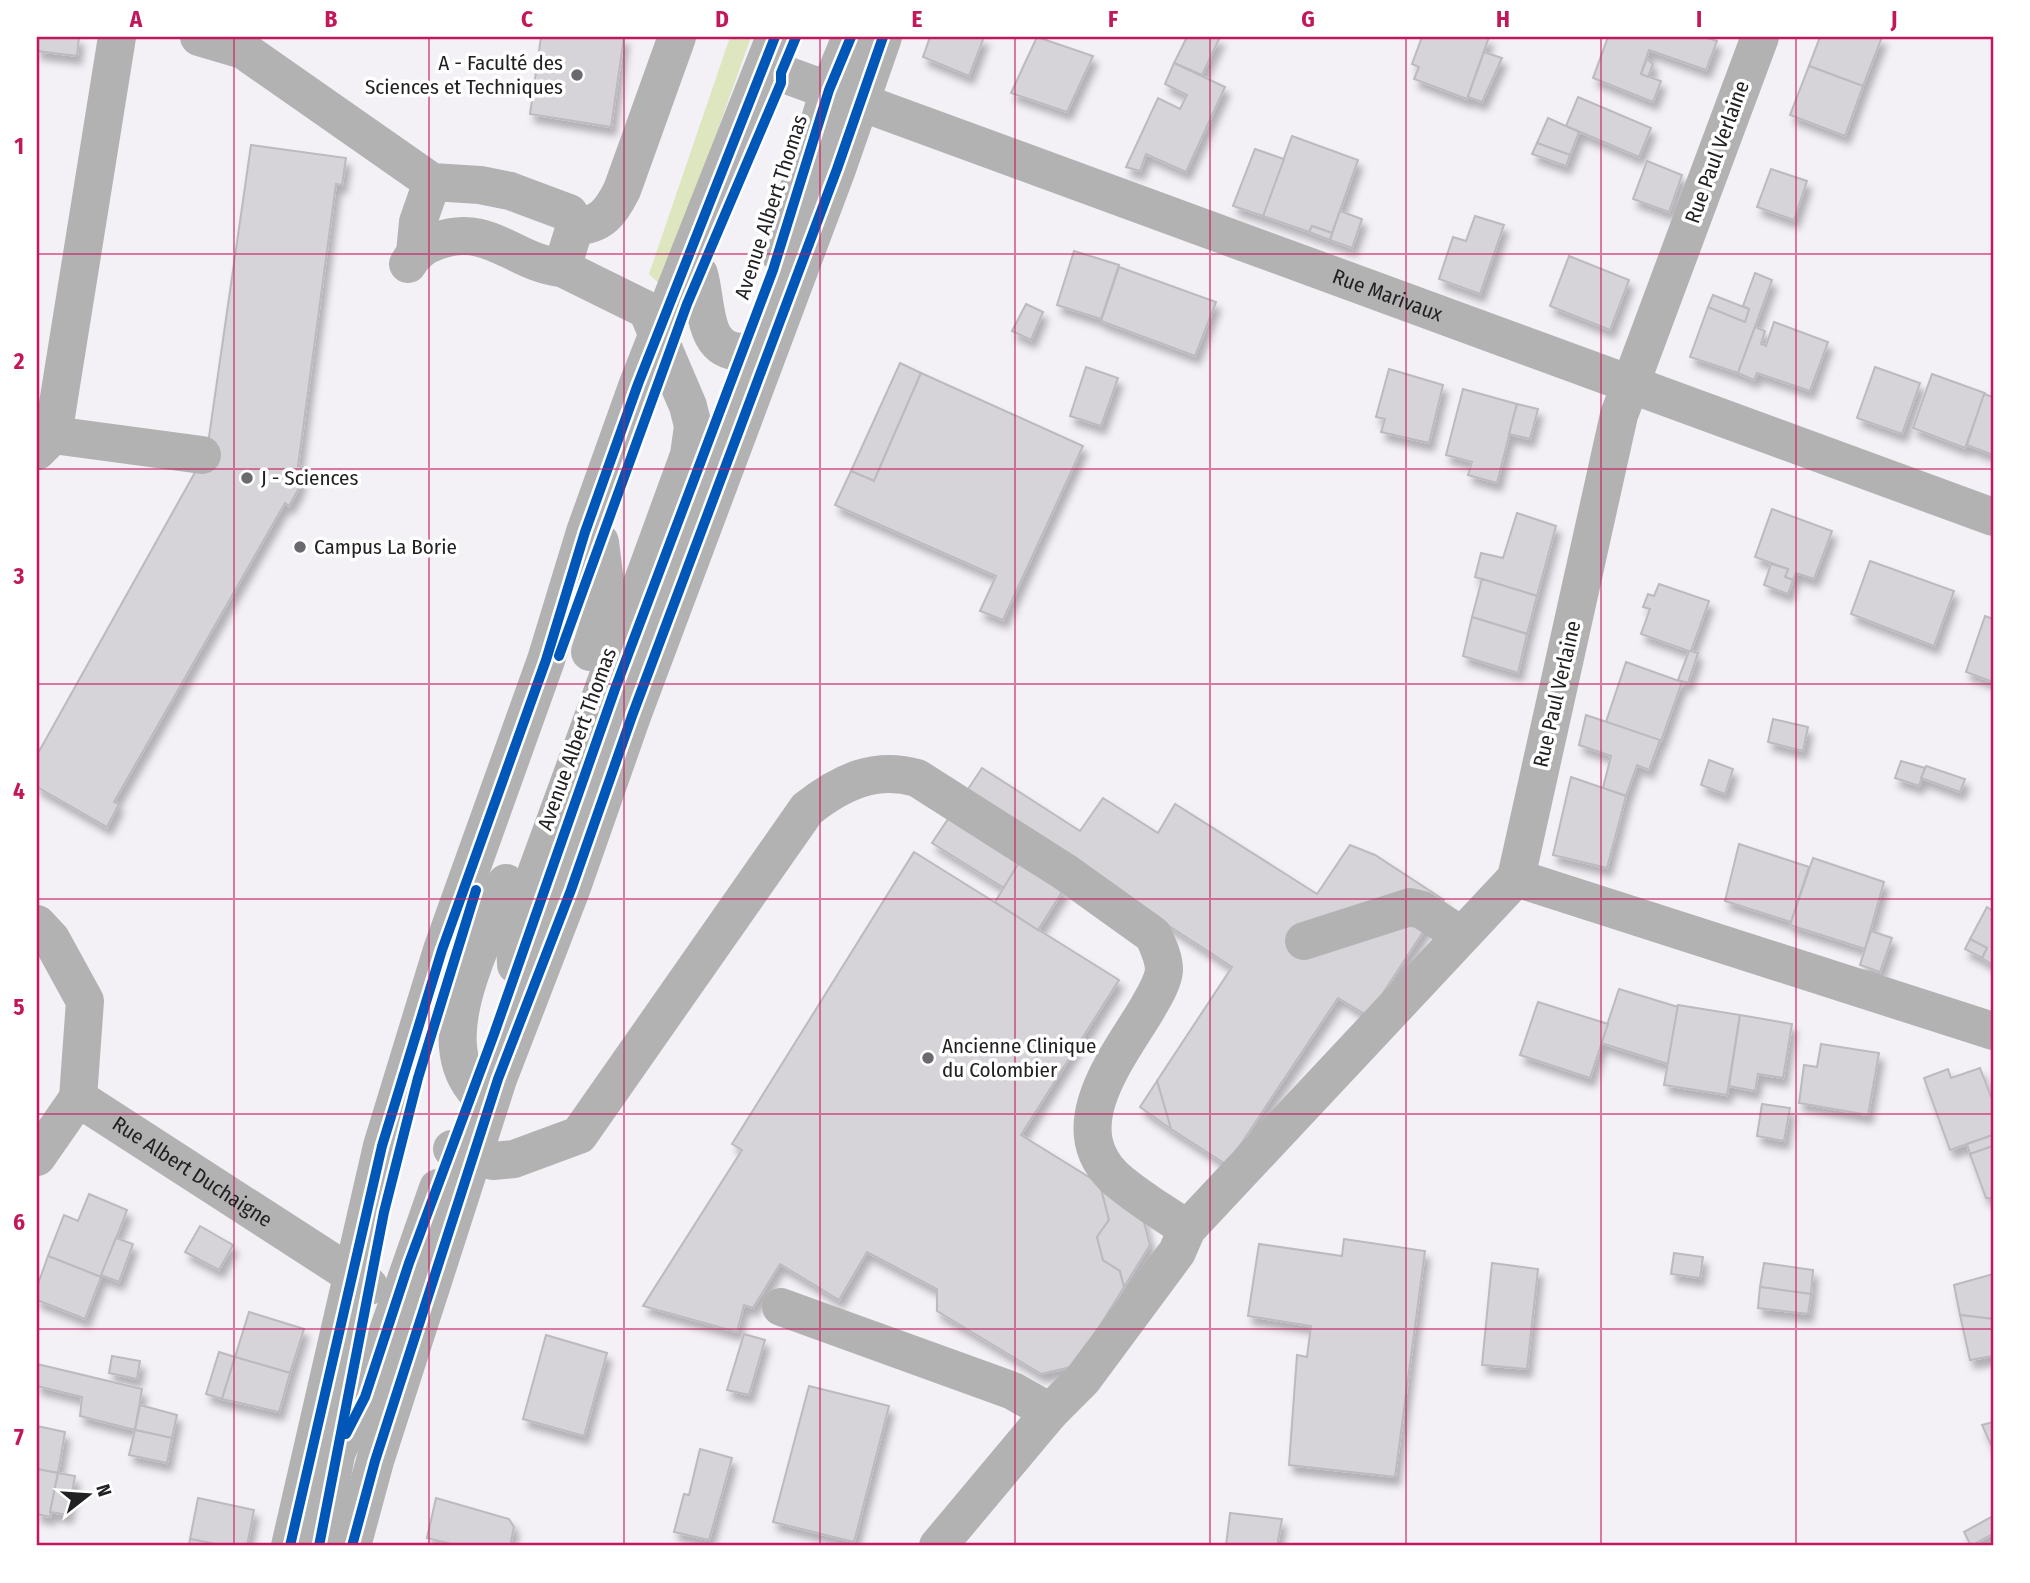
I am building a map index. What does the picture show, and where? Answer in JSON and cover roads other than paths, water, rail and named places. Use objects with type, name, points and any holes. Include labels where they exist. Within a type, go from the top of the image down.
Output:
[{"type":"street","points":[[117,37],[45,443],[202,455]]},
{"type":"street","points":[[199,37],[243,50],[432,182],[480,185],[510,191],[569,213],[575,226],[562,268]]},
{"type":"street","points":[[575,226],[591,226],[610,213],[622,190],[677,37]]},
{"type":"street","name":"Avenue Albert Thomas","points":[[319,1546],[336,1453],[360,1280],[447,980],[493,839],[600,542],[660,326],[699,274],[781,83],[778,55],[796,37]]},
{"type":"street","name":"Avenue Albert Thomas","points":[[336,1453],[365,1397],[463,1152],[474,1090],[615,689],[777,258],[844,96],[851,37]]},
{"type":"street","points":[[352,1546],[463,1152],[498,1079],[571,890],[844,96],[883,37]]},
{"type":"street","name":"Rue Paul Verlaine","points":[[1516,878],[1619,415],[1760,37]]},
{"type":"street","points":[[290,1546],[360,1280],[382,1146],[442,950],[546,660],[585,533],[660,326],[778,55]]},
{"type":"street","name":"Rue Marivaux","points":[[778,55],[844,96],[1993,517]]},
{"type":"street","points":[[432,182],[417,225],[411,258],[446,237],[479,235],[541,266],[562,268],[660,326],[693,426],[689,455],[515,931],[516,965]]},
{"type":"street","points":[[660,326],[699,274]]},
{"type":"street","points":[[699,274],[714,340],[727,351],[743,352]]},
{"type":"street","points":[[474,1090],[465,1078],[459,1055],[457,1033],[461,1008],[605,611],[607,599],[600,542]]},
{"type":"street","points":[[463,1152],[493,1161],[514,1159],[579,1135],[807,809],[829,791],[857,779],[893,771],[918,778],[1065,872],[1153,935],[1160,950],[1164,971],[1157,991],[1108,1076],[1093,1110],[1091,1128],[1099,1155],[1113,1176],[1186,1230]]},
{"type":"street","points":[[938,1546],[1050,1412],[1083,1379],[1177,1252],[1186,1230],[1516,878],[1993,1031]]},
{"type":"street","points":[[1304,941],[1410,907],[1422,910],[1461,935]]},
{"type":"street","points":[[37,924],[51,939],[86,1000],[78,1098],[37,1157]]},
{"type":"street","name":"Rue Albert Duchaigne","points":[[78,1098],[360,1280]]},
{"type":"street","points":[[780,1307],[1013,1391],[1050,1412]]},
{"type":"place","name":"A - Faculté des Sciences et Techniques","points":[[577,75]]},
{"type":"place","name":"J - Sciences","points":[[247,478]]},
{"type":"place","name":"Campus La Borie","points":[[300,547]]},
{"type":"place","name":"Ancienne Clinique du Colombier","points":[[928,1058]]}]
